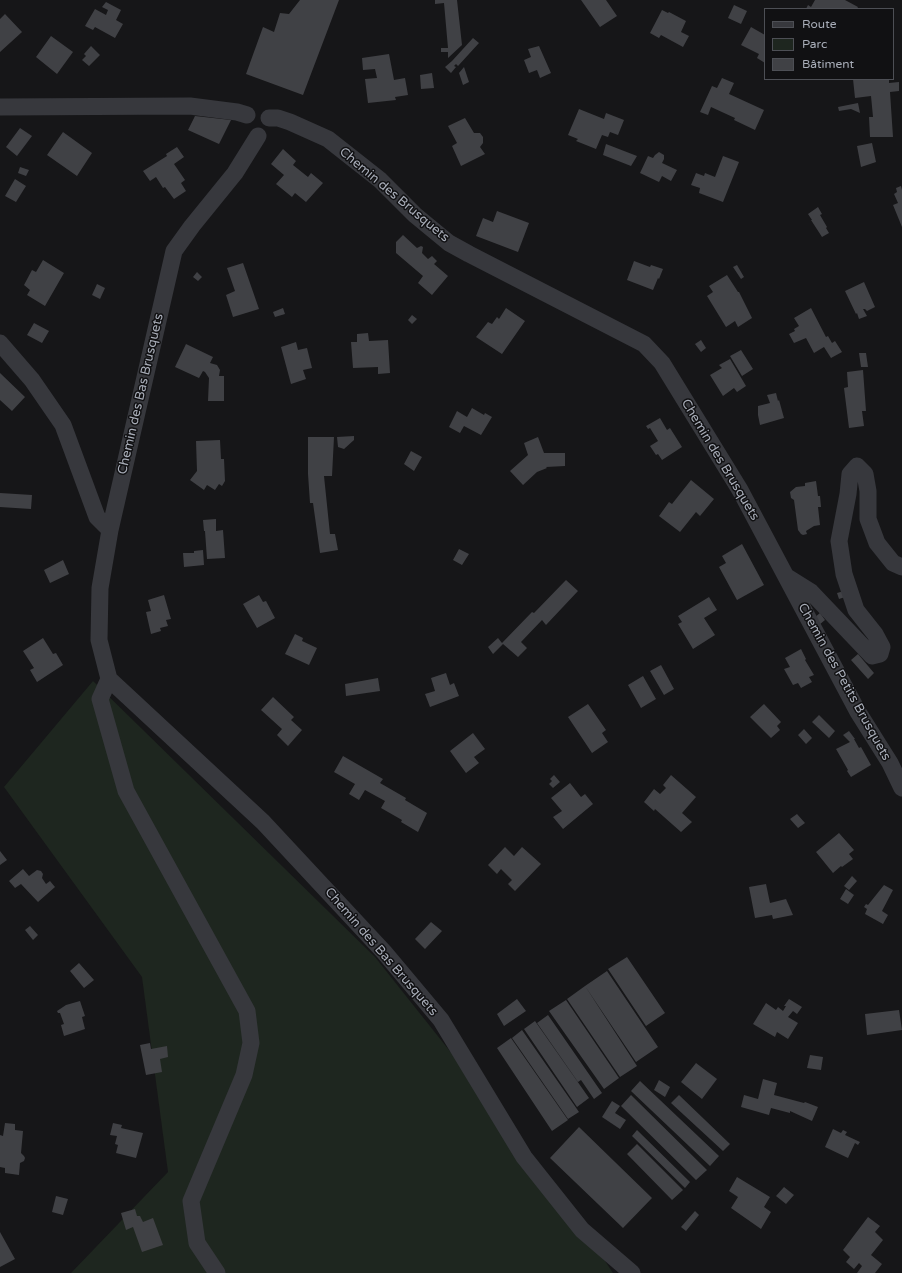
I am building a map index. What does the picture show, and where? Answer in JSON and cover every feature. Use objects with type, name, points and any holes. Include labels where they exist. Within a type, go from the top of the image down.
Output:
[{"type":"street","points":[[0,107],[190,106],[236,112],[247,115]]},
{"type":"street","points":[[260,110],[267,114],[269,118],[269,129],[266,133],[258,136],[253,135],[247,130],[245,121],[247,115],[252,111],[260,110]]},
{"type":"street","name":"Chemin des Brusquets","points":[[269,118],[278,118],[290,122],[328,139],[380,180],[415,215],[449,242],[475,257],[644,344],[662,363],[740,490],[785,576]]},
{"type":"street","name":"Chemin des Bas Brusquets","points":[[258,136],[235,173],[192,226],[174,251],[110,530],[100,588],[99,640],[109,679],[263,822],[384,952],[441,1020],[524,1157],[582,1230],[632,1273]]},
{"type":"street","points":[[0,343],[32,380],[63,424],[97,517],[110,530]]},
{"type":"street","points":[[785,576],[811,592],[872,656],[880,654],[882,647],[875,634],[856,610],[844,574],[839,541],[848,494],[850,474],[857,466],[865,474],[868,491],[868,520],[877,543],[893,563],[902,567]]},
{"type":"street","name":"Chemin des Petits Brusquets","points":[[785,576],[858,712],[890,763],[902,788]]},
{"type":"street","points":[[109,679],[100,699],[126,791],[247,1011],[251,1043],[244,1075],[191,1201],[197,1243],[217,1273]]},
{"type":"green space","points":[[93,681],[375,957],[546,1172],[613,1273],[71,1273],[168,1172],[142,977],[4,787]]},
{"type":"building","points":[[300,0],[339,0],[303,95],[246,74],[263,27],[274,32],[280,13],[289,14]]},
{"type":"building","points":[[435,0],[457,0],[462,45],[448,58],[448,52],[441,52],[441,48],[448,48],[444,3],[435,4]]},
{"type":"building","points":[[581,0],[606,0],[617,16],[600,27]]},
{"type":"building","points":[[815,0],[845,0],[858,7],[806,8],[808,5],[811,7]]},
{"type":"building","points":[[106,2],[121,10],[116,20],[123,24],[115,38],[95,27],[93,30],[85,26],[95,9],[106,15],[108,10],[102,7]]},
{"type":"building","points":[[734,5],[747,11],[741,24],[728,18]]},
{"type":"building","points":[[662,10],[686,21],[681,32],[689,36],[683,47],[661,35],[659,38],[650,33]]},
{"type":"building","points":[[5,14],[22,32],[0,52],[0,19]]},
{"type":"building","points":[[751,27],[764,34],[764,62],[757,58],[759,54],[741,45]]},
{"type":"building","points":[[51,36],[73,52],[57,74],[36,57]]},
{"type":"building","points":[[473,38],[479,43],[458,66],[456,64],[454,66],[456,67],[451,73],[445,67]]},
{"type":"building","points":[[91,46],[100,55],[89,66],[82,60],[86,56],[84,54]]},
{"type":"building","points":[[539,46],[551,73],[540,78],[537,70],[529,73],[524,60],[531,57],[528,49]]},
{"type":"building","points":[[389,54],[394,80],[405,78],[408,95],[395,97],[396,100],[368,103],[365,79],[377,78],[375,69],[363,70],[362,58]]},
{"type":"building","points":[[464,67],[469,82],[463,85],[459,73]]},
{"type":"building","points":[[432,73],[434,88],[421,89],[420,75]]},
{"type":"building","points":[[722,78],[734,83],[729,94],[764,110],[755,130],[734,120],[735,118],[711,107],[708,115],[700,112],[712,86],[717,88]]},
{"type":"building","points":[[853,80],[889,80],[889,83],[899,82],[899,91],[890,92],[893,137],[870,137],[869,117],[873,117],[871,96],[855,98]]},
{"type":"building","points":[[858,103],[860,113],[851,109],[839,111],[838,107]]},
{"type":"building","points":[[579,109],[604,119],[606,113],[624,120],[618,135],[610,132],[608,137],[602,135],[596,149],[576,141],[578,139],[568,135]]},
{"type":"building","points":[[195,116],[231,120],[219,144],[188,130]]},
{"type":"building","points":[[465,118],[474,133],[480,133],[483,137],[483,143],[480,147],[485,154],[461,166],[452,146],[457,143],[448,126]]},
{"type":"building","points":[[20,128],[32,136],[17,156],[6,147]]},
{"type":"building","points":[[63,132],[92,153],[77,176],[47,155]]},
{"type":"building","points":[[872,143],[876,162],[861,167],[857,146]]},
{"type":"building","points":[[606,144],[637,156],[631,166],[603,155]]},
{"type":"building","points":[[177,147],[184,157],[174,164],[185,180],[181,183],[186,191],[174,199],[165,187],[163,188],[156,177],[150,181],[143,171],[167,156],[166,154]]},
{"type":"building","points":[[283,149],[296,161],[293,165],[308,177],[311,173],[323,183],[306,202],[295,193],[292,197],[276,184],[284,175],[271,164]]},
{"type":"building","points":[[659,152],[664,155],[662,163],[677,170],[671,181],[662,176],[659,182],[640,173],[648,156],[653,158]]},
{"type":"building","points":[[723,156],[739,162],[723,202],[699,193],[700,188],[691,185],[696,173],[704,176],[705,173],[715,177]]},
{"type":"building","points":[[20,167],[29,170],[26,176],[18,173]]},
{"type":"building","points":[[15,179],[26,186],[16,202],[5,196]]},
{"type":"building","points":[[901,186],[902,227],[893,205],[898,203],[894,194],[897,192],[896,188]]},
{"type":"building","points":[[818,207],[822,214],[820,215],[829,233],[822,237],[808,214]]},
{"type":"building","points":[[497,211],[529,223],[518,252],[476,236],[483,218],[493,222]]},
{"type":"building","points":[[403,235],[417,248],[421,246],[423,247],[422,253],[428,259],[432,256],[437,261],[434,264],[448,276],[432,295],[418,283],[423,276],[396,253],[396,242]]},
{"type":"building","points":[[43,260],[64,273],[45,306],[27,295],[30,290],[24,285],[32,270],[36,272]]},
{"type":"building","points":[[634,261],[650,267],[651,265],[663,269],[653,290],[627,280]]},
{"type":"building","points":[[243,263],[259,309],[233,317],[226,295],[235,291],[227,268]]},
{"type":"building","points":[[737,265],[744,277],[741,279],[733,267]]},
{"type":"building","points":[[197,272],[202,277],[198,281],[193,277]]},
{"type":"building","points":[[727,275],[739,292],[752,318],[738,327],[735,321],[726,327],[707,296],[713,292],[709,286]]},
{"type":"building","points":[[864,282],[875,307],[867,311],[863,309],[867,316],[859,319],[845,291]]},
{"type":"building","points":[[97,284],[105,288],[100,299],[92,295]]},
{"type":"building","points":[[283,308],[285,314],[275,317],[273,312]]},
{"type":"building","points":[[506,308],[525,321],[502,354],[476,337],[488,322],[492,324],[497,317],[499,319]]},
{"type":"building","points":[[811,308],[826,337],[828,336],[832,343],[835,341],[842,352],[831,358],[824,347],[814,353],[806,338],[794,343],[789,334],[795,331],[794,329],[799,326],[794,318]]},
{"type":"building","points":[[412,315],[417,319],[412,324],[408,320]]},
{"type":"building","points":[[34,323],[49,331],[42,343],[27,335]]},
{"type":"building","points":[[368,333],[369,341],[388,340],[390,373],[378,374],[378,367],[353,368],[351,342],[357,342],[357,334]]},
{"type":"building","points":[[701,340],[706,348],[701,352],[695,344]]},
{"type":"building","points":[[296,342],[298,350],[307,348],[312,368],[303,370],[306,379],[291,384],[281,347]]},
{"type":"building","points":[[186,344],[213,357],[210,363],[217,365],[220,370],[219,376],[224,376],[224,401],[208,401],[209,378],[205,372],[203,371],[199,378],[175,367]]},
{"type":"building","points":[[741,350],[753,369],[742,376],[730,356]]},
{"type":"building","points":[[859,353],[866,353],[868,367],[861,367]]},
{"type":"building","points":[[730,359],[746,386],[737,392],[734,388],[723,396],[710,375],[722,368],[719,365]]},
{"type":"building","points":[[863,370],[866,411],[862,411],[864,426],[849,428],[844,388],[848,387],[847,372]]},
{"type":"building","points":[[0,373],[25,397],[12,411],[0,400]]},
{"type":"building","points":[[776,393],[784,418],[760,425],[758,406],[770,403],[767,395]]},
{"type":"building","points":[[472,408],[484,415],[485,413],[492,417],[481,435],[464,426],[460,433],[449,427],[457,411],[467,417]]},
{"type":"building","points":[[660,418],[667,430],[670,428],[682,447],[662,460],[658,454],[656,455],[650,446],[658,441],[650,428],[648,429],[646,426]]},
{"type":"building","points":[[354,436],[354,440],[344,449],[338,447],[337,437]]},
{"type":"building","points":[[308,437],[334,437],[332,476],[324,476],[330,534],[335,534],[338,550],[320,553],[313,503],[310,503]]},
{"type":"building","points":[[538,437],[544,453],[565,453],[565,466],[546,467],[547,468],[537,472],[523,485],[510,471],[528,455],[524,443]]},
{"type":"building","points":[[220,440],[221,459],[224,459],[225,481],[222,486],[219,484],[215,490],[207,485],[204,490],[190,480],[197,471],[196,441]]},
{"type":"building","points":[[411,451],[422,457],[414,471],[404,464]]},
{"type":"building","points":[[691,480],[714,499],[700,516],[696,512],[680,532],[659,516],[669,502],[672,504]]},
{"type":"building","points":[[816,481],[821,507],[818,507],[820,525],[814,526],[806,531],[807,534],[803,535],[798,530],[794,500],[791,498],[790,492],[796,487],[805,486],[805,483]]},
{"type":"building","points":[[0,493],[32,495],[31,509],[0,507]]},
{"type":"building","points":[[216,519],[216,531],[223,530],[225,558],[207,559],[203,520]]},
{"type":"building","points":[[742,544],[764,585],[737,600],[719,567],[726,563],[722,556]]},
{"type":"building","points":[[459,549],[469,554],[462,565],[453,560]]},
{"type":"building","points":[[203,550],[204,565],[184,567],[183,553],[194,553],[194,551]]},
{"type":"building","points":[[63,560],[69,574],[50,583],[44,570]]},
{"type":"building","points":[[566,580],[578,591],[546,625],[542,620],[521,642],[527,648],[518,657],[503,644],[493,654],[488,647],[498,638],[502,643]]},
{"type":"building","points":[[844,591],[845,597],[839,599],[837,593]]},
{"type":"building","points":[[164,595],[171,619],[166,620],[168,626],[160,628],[161,631],[151,634],[146,612],[151,611],[148,600]]},
{"type":"building","points":[[259,595],[263,602],[266,601],[275,618],[257,628],[243,604]]},
{"type":"building","points":[[709,597],[717,610],[704,618],[715,635],[693,649],[678,624],[682,622],[678,616]]},
{"type":"building","points":[[820,613],[825,620],[819,625],[814,618]]},
{"type":"building","points":[[295,634],[303,638],[302,641],[317,648],[309,665],[285,654]]},
{"type":"building","points":[[43,638],[53,654],[56,653],[63,665],[37,682],[30,670],[34,668],[23,651]]},
{"type":"building","points":[[801,649],[806,659],[805,660],[814,675],[809,677],[812,682],[801,688],[798,683],[793,685],[784,669],[790,667],[785,658]]},
{"type":"building","points":[[858,654],[874,673],[868,679],[851,660]]},
{"type":"building","points":[[661,665],[674,689],[664,695],[650,671]]},
{"type":"building","points":[[446,673],[450,685],[454,683],[459,696],[430,707],[425,694],[435,691],[431,678]]},
{"type":"building","points":[[643,676],[656,699],[641,708],[628,685]]},
{"type":"building","points":[[378,678],[380,691],[346,696],[345,684]]},
{"type":"building","points":[[273,697],[294,717],[291,720],[302,730],[288,746],[277,735],[282,729],[261,710]]},
{"type":"building","points":[[588,704],[606,730],[602,733],[608,742],[592,753],[568,717]]},
{"type":"building","points":[[764,704],[781,722],[777,726],[780,730],[771,738],[750,717]]},
{"type":"building","points":[[819,715],[835,731],[829,738],[812,722]]},
{"type":"building","points":[[804,729],[812,738],[806,744],[798,735]]},
{"type":"building","points":[[849,731],[859,748],[861,747],[871,765],[851,777],[836,749],[850,742],[843,735]]},
{"type":"building","points":[[473,733],[485,749],[474,757],[479,763],[466,773],[450,751]]},
{"type":"building","points":[[343,756],[383,779],[380,783],[406,798],[405,800],[427,813],[418,832],[401,822],[402,820],[381,808],[385,801],[365,790],[359,800],[349,794],[355,784],[334,772]]},
{"type":"building","points":[[554,775],[560,782],[553,788],[549,784],[552,781],[550,779]]},
{"type":"building","points":[[671,775],[696,797],[682,813],[692,822],[681,832],[655,809],[654,811],[644,802],[654,789],[660,794],[666,788],[663,785]]},
{"type":"building","points":[[570,783],[581,797],[585,794],[593,804],[563,829],[553,817],[562,811],[551,798]]},
{"type":"building","points":[[797,814],[805,823],[798,828],[790,819]]},
{"type":"building","points":[[839,833],[854,850],[849,854],[853,859],[833,873],[816,852]]},
{"type":"building","points":[[505,847],[514,856],[522,847],[541,864],[515,891],[508,884],[512,880],[501,869],[497,874],[488,865]]},
{"type":"building","points":[[0,851],[7,860],[0,865]]},
{"type":"building","points":[[23,869],[29,876],[37,870],[41,871],[43,874],[42,878],[46,884],[50,881],[55,887],[38,902],[21,884],[15,888],[9,881]]},
{"type":"building","points":[[852,876],[857,881],[849,890],[844,886]]},
{"type":"building","points":[[766,884],[770,903],[786,899],[793,915],[773,919],[772,915],[755,918],[749,887]]},
{"type":"building","points":[[884,885],[893,890],[882,911],[888,915],[883,924],[865,914],[867,909],[864,907],[866,904],[868,905]]},
{"type":"building","points":[[846,889],[854,895],[848,904],[840,899]]},
{"type":"building","points":[[431,922],[442,931],[425,949],[415,939]]},
{"type":"building","points":[[30,926],[38,935],[33,940],[25,930]]},
{"type":"building","points":[[627,957],[665,1013],[646,1026],[608,969]]},
{"type":"building","points":[[79,963],[94,980],[84,988],[70,971]]},
{"type":"building","points":[[607,971],[658,1047],[636,1062],[585,986]]},
{"type":"building","points":[[585,986],[637,1066],[620,1077],[567,999]]},
{"type":"building","points":[[517,999],[526,1011],[504,1026],[497,1014]]},
{"type":"building","points":[[789,999],[802,1007],[797,1014],[793,1011],[788,1017],[798,1023],[788,1039],[777,1032],[775,1037],[753,1024],[766,1003],[776,1010],[778,1007],[783,1011],[786,1006],[784,1006]]},
{"type":"building","points":[[566,1000],[619,1078],[604,1089],[549,1011]]},
{"type":"building","points":[[80,1001],[85,1016],[82,1017],[85,1029],[64,1036],[61,1025],[64,1024],[60,1013],[57,1011],[66,1005]]},
{"type":"building","points":[[899,1010],[902,1030],[867,1035],[865,1014]]},
{"type":"building","points":[[548,1015],[602,1093],[594,1099],[581,1080],[578,1082],[537,1023]]},
{"type":"building","points":[[535,1021],[589,1098],[577,1107],[524,1029]]},
{"type":"building","points":[[522,1030],[579,1112],[568,1119],[512,1038]]},
{"type":"building","points":[[511,1038],[568,1120],[552,1131],[497,1048]]},
{"type":"building","points":[[150,1043],[151,1049],[167,1046],[168,1057],[160,1059],[162,1072],[146,1075],[140,1045]]},
{"type":"building","points":[[810,1055],[823,1057],[821,1070],[807,1068]]},
{"type":"building","points":[[696,1063],[717,1079],[702,1099],[681,1082]]},
{"type":"building","points":[[763,1079],[777,1083],[774,1095],[805,1102],[818,1107],[812,1121],[790,1111],[790,1113],[771,1108],[769,1115],[741,1107],[744,1095],[758,1099]]},
{"type":"building","points":[[659,1080],[670,1087],[665,1097],[654,1090]]},
{"type":"building","points":[[640,1081],[719,1156],[710,1166],[631,1091]]},
{"type":"building","points":[[631,1095],[707,1170],[696,1180],[621,1106]]},
{"type":"building","points":[[679,1095],[730,1144],[723,1151],[671,1103]]},
{"type":"building","points":[[612,1101],[620,1106],[615,1113],[626,1120],[620,1129],[602,1117]]},
{"type":"building","points":[[5,1123],[15,1124],[15,1130],[23,1131],[21,1153],[25,1158],[24,1161],[20,1163],[19,1175],[5,1173],[5,1168],[0,1167],[0,1135],[3,1136]]},
{"type":"building","points":[[113,1123],[122,1125],[121,1128],[143,1133],[136,1158],[116,1153],[118,1145],[115,1144],[117,1136],[110,1135]]},
{"type":"building","points":[[579,1127],[652,1198],[623,1228],[550,1158]]},
{"type":"building","points":[[833,1129],[841,1133],[843,1130],[847,1132],[845,1135],[860,1142],[858,1145],[855,1143],[848,1158],[825,1147]]},
{"type":"building","points":[[637,1130],[690,1182],[685,1188],[632,1136]]},
{"type":"building","points":[[637,1144],[683,1190],[672,1200],[627,1154]]},
{"type":"building","points":[[737,1177],[770,1197],[764,1207],[771,1212],[761,1229],[731,1208],[738,1197],[729,1191]]},
{"type":"building","points":[[784,1187],[794,1195],[786,1204],[776,1196]]},
{"type":"building","points":[[56,1196],[68,1199],[63,1215],[52,1212]]},
{"type":"building","points":[[135,1209],[137,1216],[140,1216],[143,1222],[153,1218],[163,1245],[142,1252],[133,1227],[126,1230],[121,1213]]},
{"type":"building","points":[[695,1211],[699,1215],[686,1231],[681,1227]]},
{"type":"building","points":[[868,1217],[880,1226],[875,1232],[883,1240],[871,1255],[882,1264],[875,1273],[857,1273],[862,1266],[859,1263],[854,1269],[846,1262],[850,1257],[843,1250]]},
{"type":"building","points":[[0,1232],[15,1259],[0,1267]]}]
